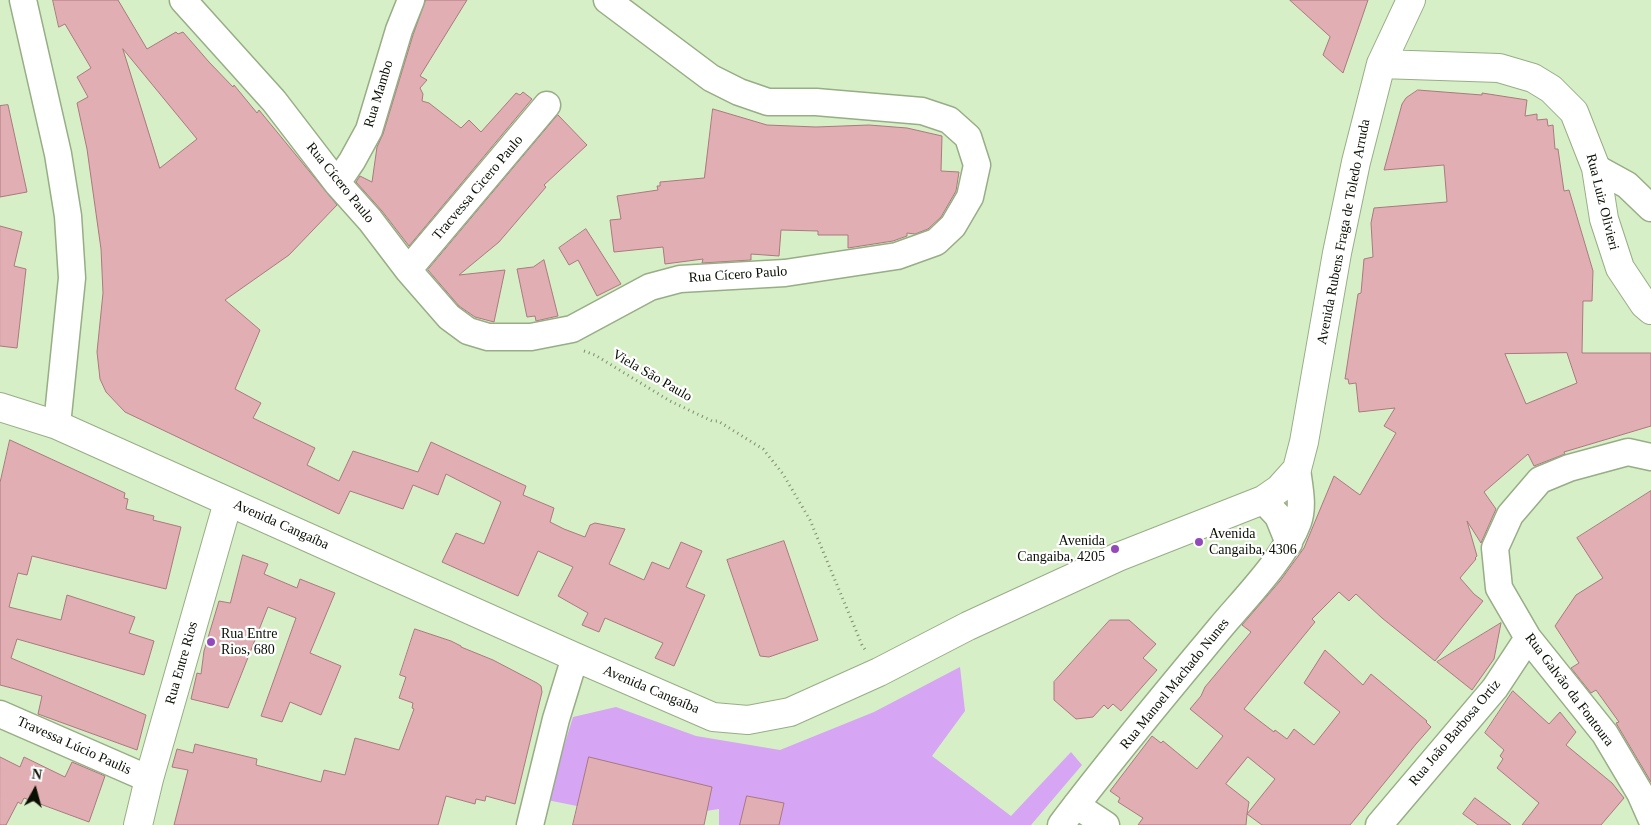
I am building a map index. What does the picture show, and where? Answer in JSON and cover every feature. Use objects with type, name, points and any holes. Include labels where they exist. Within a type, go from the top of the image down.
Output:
[{"type":"main road","name":"Avenida Rubens Fraga de Toledo Arruda","points":[[1297,469],[1304,442],[1337,253],[1356,162],[1381,64],[1411,0]]},
{"type":"main road","name":"Rua Luiz Olivieri","points":[[1381,64],[1499,68],[1534,78],[1551,89],[1574,112],[1596,168],[1604,219],[1620,268],[1644,304],[1651,310]]},
{"type":"main road","name":"Avenida Cangaíba","points":[[0,407],[57,424],[574,657],[713,717],[748,720],[790,712],[879,672],[968,626],[1118,557],[1263,500],[1279,489],[1297,469]]},
{"type":"main road","name":"Rua Entre Rios","points":[[138,825],[149,779],[228,502]]},
{"type":"street","points":[[23,0],[58,154],[68,216],[72,278],[57,424]]},
{"type":"street","name":"Rua Cícero Paulo","points":[[183,0],[274,101],[337,183],[370,220],[408,270],[449,317],[468,331],[488,337],[532,337],[572,329],[650,287],[680,279],[785,272],[897,256],[936,242],[953,226],[970,197],[977,165],[968,137],[949,120],[922,111],[816,102],[768,102],[739,92],[711,78],[607,0]]},
{"type":"street","name":"Rua Mambo","points":[[337,183],[369,130],[399,30],[411,0]]},
{"type":"street","name":"Tracvessa Cicero Paulo","points":[[408,270],[547,105]]},
{"type":"street","points":[[1596,168],[1627,185],[1651,208]]},
{"type":"street","name":"Rua Galvão da Fontoura","points":[[1651,456],[1628,452],[1569,468],[1540,480],[1510,515],[1495,548],[1500,588],[1528,638],[1605,734],[1640,793],[1651,818]]},
{"type":"street","name":"Rua Manoel Machado Nunes","points":[[1068,815],[1270,569],[1288,543],[1299,520],[1301,498],[1297,469]]},
{"type":"street","points":[[1263,500],[1278,516],[1288,543]]},
{"type":"street","name":"Rua João Barbosa Ortiz","points":[[1379,825],[1495,688],[1528,638]]},
{"type":"street","points":[[530,825],[556,718],[574,657]]},
{"type":"street","name":"Travessa Lúcio Paulis","points":[[0,714],[149,779]]},
{"type":"street","points":[[1068,815],[1106,825]]},
{"type":"path","name":"Viela São Paulo","points":[[551,333],[570,345],[595,355],[670,401],[712,421],[718,421],[744,435],[763,449],[783,474],[810,520],[862,645],[879,672]]},
{"type":"shaded area","points":[[960,667],[965,711],[932,756],[1011,816],[1071,752],[1082,765],[1031,825],[719,825],[719,809],[647,820],[547,800],[573,717],[616,707],[696,736],[780,750],[874,712]]},
{"type":"building","points":[[53,0],[118,0],[147,49],[176,32],[178,34],[183,32],[233,87],[234,85],[257,113],[259,110],[337,205],[289,255],[225,300],[260,330],[235,389],[261,403],[253,418],[315,448],[307,465],[339,481],[353,451],[418,472],[431,442],[526,486],[523,495],[554,508],[550,522],[564,529],[585,537],[590,525],[595,523],[625,529],[609,564],[644,580],[652,562],[669,569],[681,542],[702,551],[686,587],[705,595],[674,666],[655,658],[663,643],[605,618],[599,632],[582,625],[588,613],[558,596],[573,567],[538,551],[518,596],[442,562],[456,533],[484,544],[501,502],[446,474],[438,495],[413,485],[403,509],[350,491],[339,514],[125,412],[106,392],[100,379],[97,352],[103,293],[101,249],[87,149],[77,103],[88,97],[77,77],[91,68],[65,24],[59,27]],"holes":[[[123,49],[197,139],[160,168]]]},
{"type":"building","points":[[426,0],[467,0],[420,76],[427,80],[420,88],[423,94],[422,101],[429,103],[461,128],[469,120],[481,132],[516,93],[520,95],[523,92],[532,99],[409,246],[382,211],[356,182],[360,176],[372,182],[377,147],[383,134],[413,35]]},
{"type":"building","points":[[1290,0],[1368,0],[1343,73],[1323,55],[1330,37]]},
{"type":"building","points":[[1418,90],[1482,95],[1482,93],[1527,100],[1525,116],[1537,114],[1537,120],[1547,119],[1548,126],[1553,125],[1555,149],[1558,149],[1564,191],[1569,190],[1593,271],[1592,301],[1583,301],[1582,353],[1651,353],[1651,426],[1564,452],[1565,454],[1534,466],[1528,454],[1484,492],[1496,509],[1481,543],[1467,521],[1477,556],[1460,578],[1483,601],[1435,661],[1356,594],[1349,601],[1339,592],[1312,619],[1315,622],[1244,709],[1274,732],[1275,730],[1287,739],[1294,729],[1314,745],[1340,712],[1304,683],[1325,650],[1363,685],[1371,674],[1427,721],[1431,727],[1350,825],[1262,825],[1247,814],[1246,825],[1138,825],[1143,818],[1118,802],[1120,798],[1110,791],[1152,736],[1161,743],[1163,741],[1197,769],[1223,736],[1190,709],[1201,696],[1205,687],[1251,632],[1242,625],[1280,581],[1304,548],[1334,476],[1360,495],[1396,433],[1384,426],[1395,408],[1359,412],[1356,383],[1349,384],[1348,379],[1345,379],[1358,294],[1361,293],[1364,259],[1373,257],[1371,223],[1374,208],[1447,202],[1444,165],[1384,170],[1402,104],[1406,98]],"holes":[[[1567,353],[1577,383],[1526,404],[1505,354]],[[1248,757],[1275,779],[1247,814],[1249,802],[1226,784]]]},
{"type":"building","points":[[8,105],[27,192],[0,197],[0,106]]},
{"type":"building","points":[[713,109],[767,125],[816,127],[869,125],[907,128],[942,136],[941,171],[959,172],[956,191],[941,217],[928,229],[915,234],[907,233],[907,236],[893,241],[848,248],[848,235],[818,235],[818,231],[781,230],[779,256],[751,254],[751,260],[702,263],[703,259],[665,264],[663,247],[614,252],[610,220],[621,219],[617,196],[658,190],[657,186],[660,186],[660,182],[704,178]]},
{"type":"building","points":[[558,115],[587,145],[544,185],[546,187],[499,242],[459,275],[505,270],[494,322],[475,317],[459,306],[428,270]]},
{"type":"building","points":[[0,226],[22,232],[14,266],[26,269],[17,348],[0,346]]},
{"type":"building","points":[[586,229],[621,284],[597,296],[578,260],[569,265],[559,248]]},
{"type":"building","points":[[544,260],[558,316],[536,321],[535,316],[527,317],[517,269],[533,267]]},
{"type":"building","points":[[10,440],[125,493],[124,498],[128,499],[126,509],[154,516],[153,520],[181,527],[166,589],[32,556],[27,575],[18,573],[9,607],[61,620],[67,595],[135,617],[129,633],[154,641],[144,675],[17,639],[11,658],[146,715],[137,750],[38,714],[42,696],[0,685],[0,483]]},
{"type":"building","points":[[1651,491],[1651,782],[1616,723],[1619,722],[1596,690],[1591,693],[1571,668],[1579,663],[1555,626],[1576,595],[1603,578],[1577,538]]},
{"type":"building","points":[[784,541],[818,640],[769,657],[760,656],[727,560]]},
{"type":"building","points":[[243,555],[268,564],[264,574],[297,588],[300,579],[335,593],[310,653],[341,666],[321,715],[290,702],[282,722],[261,716],[296,618],[268,607],[228,708],[191,699],[197,673],[201,674],[204,651],[219,601],[230,603]]},
{"type":"building","points":[[1110,620],[1129,620],[1156,644],[1143,658],[1157,670],[1121,711],[1113,704],[1108,709],[1104,705],[1093,717],[1076,719],[1054,700],[1054,682]]},
{"type":"building","points":[[1501,623],[1494,659],[1472,690],[1437,662]]},
{"type":"building","points":[[415,629],[451,641],[493,660],[541,686],[542,692],[515,804],[486,796],[485,801],[476,799],[475,804],[446,796],[438,825],[174,825],[188,770],[172,767],[177,749],[193,753],[195,744],[257,759],[256,765],[321,782],[324,770],[345,775],[355,738],[399,750],[414,709],[412,708],[413,703],[399,698],[406,677],[400,675]]},
{"type":"building","points":[[1513,691],[1549,724],[1560,712],[1576,732],[1566,745],[1612,783],[1624,798],[1601,825],[1522,825],[1539,803],[1497,768],[1503,759],[1500,756],[1504,750],[1485,733]]},
{"type":"building","points":[[0,757],[20,767],[24,757],[65,777],[72,762],[105,776],[89,822],[24,798],[21,804],[18,802],[6,825],[0,825]]},
{"type":"building","points":[[589,757],[712,787],[704,825],[573,825]]},
{"type":"building","points":[[747,796],[784,803],[779,825],[740,825]]},
{"type":"building","points":[[1475,798],[1511,825],[1478,825],[1463,814]]},
{"type":"place","name":"Avenida Cangaiba, 4306","points":[[1199,542]]},
{"type":"place","name":"Avenida Cangaiba, 4205","points":[[1115,549]]},
{"type":"place","name":"Rua Entre Rios, 680","points":[[211,642]]}]
